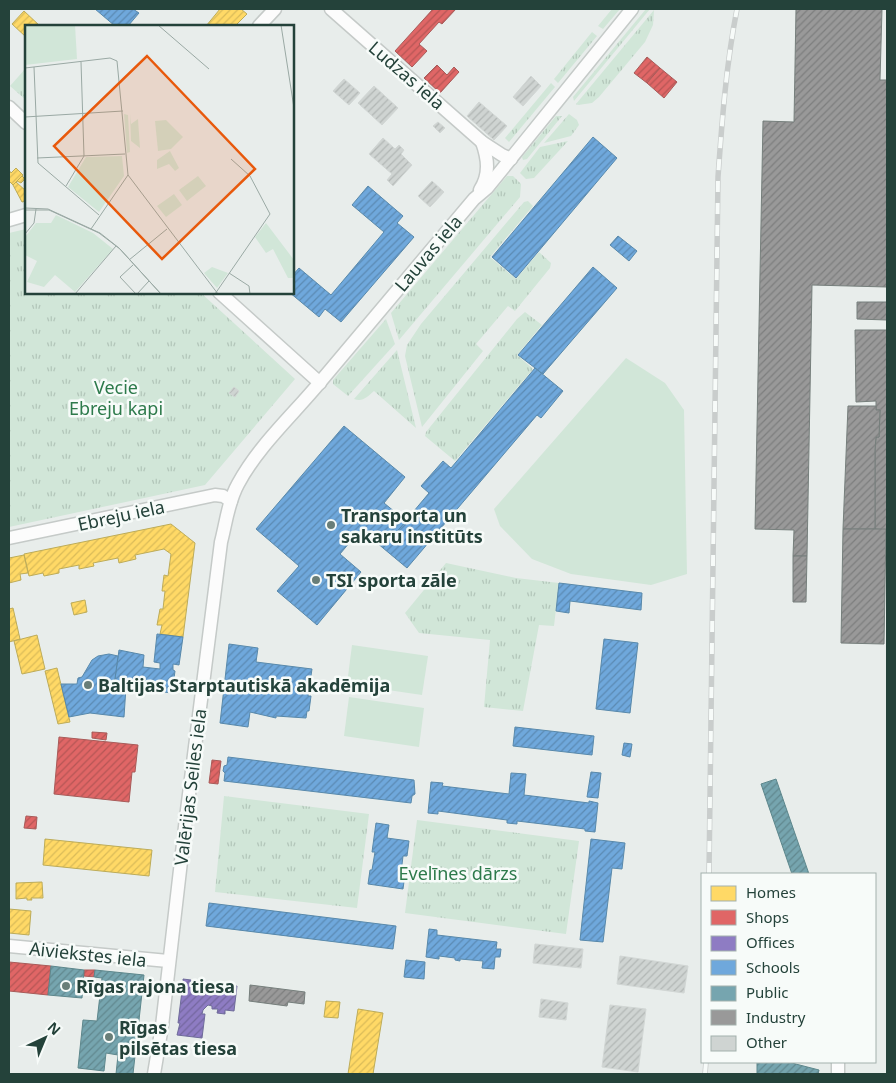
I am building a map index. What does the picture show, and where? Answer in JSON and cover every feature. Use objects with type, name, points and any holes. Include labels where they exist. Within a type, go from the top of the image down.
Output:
[{"type":"street","points":[[260,25],[275,9]]},
{"type":"street","name":"Ludzas iela","points":[[331,9],[482,142],[502,155],[511,158]]},
{"type":"street","name":"Lauvas iela","points":[[231,501],[238,485],[259,453],[282,424],[320,382],[474,199],[487,188],[632,9]]},
{"type":"street","points":[[9,107],[25,121]]},
{"type":"street","points":[[474,199],[485,181],[488,165],[482,142]]},
{"type":"street","points":[[9,220],[25,215]]},
{"type":"street","points":[[221,294],[320,382]]},
{"type":"street","name":"Ebreju iela","points":[[9,538],[214,495],[223,496],[231,501]]},
{"type":"street","name":"Valērijas Seiles iela","points":[[154,1074],[162,1026],[168,961],[214,590],[221,542],[231,501]]},
{"type":"street","name":"Aiviekstes iela","points":[[9,946],[168,961]]},
{"type":"green space","points":[[612,9],[620,9],[603,29],[598,26]]},
{"type":"green space","points":[[646,9],[650,9],[574,101],[573,97]]},
{"type":"green space","points":[[654,10],[653,25],[645,42],[599,97],[592,103],[576,104]]},
{"type":"green space","points":[[592,32],[597,36],[558,83],[554,79]]},
{"type":"green space","points":[[25,69],[25,99],[10,86]]},
{"type":"green space","points":[[551,83],[555,87],[509,142],[505,138]]},
{"type":"green space","points":[[569,114],[577,120],[579,125],[571,136],[544,143]]},
{"type":"green space","points":[[556,116],[562,116],[527,159],[523,160],[522,157]]},
{"type":"green space","points":[[568,141],[534,178],[526,179],[520,173],[540,147]]},
{"type":"green space","points":[[507,176],[513,176],[521,184],[520,197],[399,340],[391,313]]},
{"type":"green space","points":[[528,201],[533,206],[490,257],[516,279],[539,252],[551,263],[550,268],[515,311],[508,306],[476,344],[483,351],[422,427],[405,356],[407,345],[421,324],[524,202]]},
{"type":"green space","name":"Vecie Ebreju kapi","points":[[25,229],[25,294],[202,294],[295,379],[205,485],[9,527],[9,233]]},
{"type":"green space","points":[[525,312],[542,325],[517,355],[533,369],[455,461],[425,436],[426,432],[517,319]]},
{"type":"green space","points":[[386,319],[395,344],[348,396],[333,384],[333,380]]},
{"type":"green space","points":[[397,350],[416,428],[374,391],[362,399],[354,399]]},
{"type":"green space","points":[[626,358],[665,383],[684,410],[687,574],[651,585],[571,574],[532,559],[500,526],[494,509]]},
{"type":"green space","points":[[446,563],[516,578],[559,583],[554,626],[539,625],[523,711],[484,707],[490,640],[419,633],[405,613]]},
{"type":"green space","points":[[352,645],[428,656],[422,695],[347,684]]},
{"type":"green space","points":[[349,697],[424,708],[419,747],[344,736]]},
{"type":"green space","points":[[224,796],[369,814],[357,908],[215,892]]},
{"type":"green space","name":"Evelīnes dārzs","points":[[417,820],[579,841],[566,934],[405,913]]},
{"type":"building: Homes","points":[[220,9],[241,9],[247,14],[236,25],[207,25]]},
{"type":"building: Homes","points":[[24,11],[39,25],[25,25],[25,36],[12,24]]},
{"type":"building: Homes","points":[[16,168],[23,175],[13,185],[9,181],[9,170],[11,173]]},
{"type":"building: Homes","points":[[22,176],[25,179],[21,183],[17,181]]},
{"type":"building: Homes","points":[[16,182],[25,190],[25,201],[22,202],[13,185]]},
{"type":"building: Homes","points":[[171,524],[195,543],[183,637],[160,634],[162,625],[157,625],[160,609],[163,609],[165,591],[162,591],[164,575],[168,576],[171,554],[164,549],[135,555],[136,559],[119,563],[118,558],[93,563],[94,566],[79,569],[79,565],[59,569],[59,573],[44,576],[43,573],[29,576],[24,554]]},
{"type":"building: Homes","points":[[24,555],[28,573],[20,574],[21,580],[9,583],[9,558]]},
{"type":"building: Homes","points":[[85,600],[87,612],[74,615],[71,603]]},
{"type":"building: Homes","points":[[13,608],[20,639],[9,642],[9,609]]},
{"type":"building: Homes","points":[[37,635],[45,669],[22,674],[14,641]]},
{"type":"building: Homes","points":[[57,668],[70,722],[58,724],[45,671]]},
{"type":"building: Homes","points":[[45,839],[152,850],[149,876],[43,865]]},
{"type":"building: Homes","points":[[42,882],[43,898],[31,898],[32,900],[27,900],[27,898],[16,899],[16,883]]},
{"type":"building: Homes","points":[[9,909],[31,911],[29,935],[9,933]]},
{"type":"building: Homes","points":[[326,1001],[340,1002],[338,1018],[324,1017]]},
{"type":"building: Homes","points":[[358,1009],[383,1013],[373,1074],[348,1074]]},
{"type":"building: Shops","points":[[433,9],[456,9],[442,24],[439,22],[419,44],[427,51],[412,67],[395,51]]},
{"type":"building: Shops","points":[[647,57],[660,68],[647,83],[634,73]]},
{"type":"building: Shops","points":[[437,65],[447,75],[454,67],[459,72],[440,93],[424,78]]},
{"type":"building: Shops","points":[[660,68],[677,82],[664,98],[647,83]]},
{"type":"building: Shops","points":[[92,732],[107,733],[106,740],[92,738]]},
{"type":"building: Shops","points":[[59,737],[138,745],[135,772],[132,772],[129,802],[54,794]]},
{"type":"building: Shops","points":[[212,760],[221,761],[218,784],[209,783]]},
{"type":"building: Shops","points":[[26,816],[37,817],[36,829],[24,828]]},
{"type":"building: Shops","points":[[9,962],[51,966],[48,995],[9,991]]},
{"type":"building: Shops","points":[[84,970],[95,970],[94,977],[84,976]]},
{"type":"building: Offices","points":[[183,979],[191,980],[190,982],[195,983],[195,981],[221,986],[221,984],[227,985],[227,987],[237,986],[234,1011],[225,1010],[225,1014],[217,1013],[218,1009],[212,1009],[212,1006],[208,1005],[203,1010],[202,1014],[205,1014],[202,1038],[177,1035],[180,1023],[178,1023],[182,991],[184,991]]},
{"type":"building: Schools","points":[[95,9],[133,9],[139,13],[129,25],[114,25]]},
{"type":"building: Schools","points":[[593,137],[617,158],[516,278],[492,257]]},
{"type":"building: Schools","points":[[368,186],[403,216],[397,223],[414,237],[341,322],[325,309],[319,317],[291,294],[294,294],[294,274],[299,268],[331,295],[384,232],[352,205]]},
{"type":"building: Schools","points":[[618,236],[637,251],[629,261],[610,245]]},
{"type":"building: Schools","points":[[593,267],[617,288],[543,374],[518,355]]},
{"type":"building: Schools","points":[[535,368],[563,391],[541,418],[537,415],[407,568],[383,548],[429,493],[421,486],[443,461],[451,468]]},
{"type":"building: Schools","name":"Transporta un sakaru institūts","points":[[344,426],[405,477],[384,503],[406,521],[383,548],[361,529],[340,554],[361,572],[317,625],[277,591],[299,566],[256,529]]},
{"type":"building: Schools","points":[[559,583],[642,593],[641,610],[570,601],[569,613],[556,611]]},
{"type":"building: Schools","name":"Baltijas Starptautiskā akadēmija","points":[[157,634],[183,637],[179,665],[173,664],[173,670],[175,671],[172,693],[114,686],[119,650],[144,655],[143,667],[160,669],[160,663],[154,662]]},
{"type":"building: Schools","points":[[604,639],[638,643],[630,713],[596,709]]},
{"type":"building: Schools","name":"Baltijas Starptautiskā akadēmija","points":[[229,644],[258,648],[256,662],[312,669],[308,696],[311,696],[306,718],[276,716],[276,718],[250,712],[248,727],[220,723]]},
{"type":"building: Schools","name":"Baltijas Starptautiskā akadēmija","points":[[109,654],[118,656],[114,686],[126,687],[124,717],[90,713],[69,717],[61,684],[77,684],[78,678],[82,677],[92,660],[98,656]]},
{"type":"building: Schools","points":[[515,727],[594,736],[592,755],[513,746]]},
{"type":"building: Schools","points":[[624,743],[632,744],[630,757],[622,755]]},
{"type":"building: Schools","points":[[228,757],[414,780],[415,794],[412,796],[411,803],[224,781],[225,773],[223,771],[224,766],[227,765]]},
{"type":"building: Schools","points":[[591,772],[601,773],[598,798],[587,797]]},
{"type":"building: Schools","points":[[511,773],[526,774],[524,795],[598,803],[595,832],[585,831],[585,829],[517,821],[517,824],[507,823],[507,820],[438,811],[438,814],[428,813],[431,782],[443,783],[442,786],[509,794]]},
{"type":"building: Schools","points":[[376,823],[389,825],[387,838],[409,841],[407,856],[403,856],[401,873],[405,874],[403,889],[368,884],[375,852],[372,852]]},
{"type":"building: Schools","points":[[591,839],[625,843],[622,869],[612,868],[603,942],[580,940]]},
{"type":"building: Schools","points":[[209,903],[396,926],[393,949],[206,926]]},
{"type":"building: Schools","points":[[429,929],[437,930],[437,935],[497,942],[496,949],[501,949],[500,957],[495,957],[494,969],[482,968],[483,961],[460,959],[460,961],[455,960],[455,958],[439,956],[439,959],[426,957]]},
{"type":"building: Schools","points":[[406,960],[425,962],[424,979],[404,977]]},
{"type":"building: Public","points":[[776,779],[809,873],[792,873],[761,784]]},
{"type":"building: Public","name":"Rīgas rajona tiesa","points":[[51,966],[84,970],[82,998],[48,995]]},
{"type":"building: Public","name":"Rīgas pilsētas tiesa","points":[[95,970],[144,975],[133,1074],[116,1074],[118,1055],[106,1053],[104,1071],[78,1068],[83,1020],[97,1021],[102,978],[94,977]]},
{"type":"building: Public","points":[[757,1063],[792,1063],[819,1070],[818,1074],[757,1074]]},
{"type":"building: Industry","points":[[796,9],[882,9],[880,80],[887,80],[887,287],[812,285],[807,556],[793,556],[794,530],[755,529],[763,121],[794,122]]},
{"type":"building: Industry","points":[[857,302],[887,302],[887,320],[857,319]]},
{"type":"building: Industry","points":[[855,330],[887,330],[887,530],[875,529],[875,450],[876,437],[879,437],[880,410],[876,410],[876,401],[856,402]]},
{"type":"building: Industry","points":[[848,406],[876,406],[876,410],[880,410],[879,437],[876,437],[875,450],[875,529],[843,529]]},
{"type":"building: Industry","points":[[843,529],[886,529],[884,644],[841,643]]},
{"type":"building: Industry","points":[[793,556],[807,556],[806,602],[793,602]]},
{"type":"building: Industry","points":[[250,985],[305,992],[304,1004],[288,1002],[287,1006],[249,1001]]},
{"type":"building: Other","points":[[531,76],[541,86],[523,106],[513,97]]},
{"type":"building: Other","points":[[344,79],[360,93],[349,105],[333,91]]},
{"type":"building: Other","points":[[374,86],[398,108],[382,125],[358,103]]},
{"type":"building: Other","points":[[479,102],[507,126],[494,140],[467,116]]},
{"type":"building: Other","points":[[438,122],[445,128],[440,133],[433,126]]},
{"type":"building: Other","points":[[383,138],[395,149],[399,145],[404,150],[401,154],[412,165],[393,186],[387,180],[392,174],[369,154]]},
{"type":"building: Other","points":[[432,181],[444,192],[430,207],[418,196]]},
{"type":"building: Other","points":[[234,387],[239,391],[235,397],[229,393]]},
{"type":"building: Other","points":[[535,944],[583,949],[581,968],[533,963]]},
{"type":"building: Other","points":[[620,956],[688,966],[684,993],[617,984]]},
{"type":"building: Other","points":[[541,999],[568,1003],[566,1020],[539,1017]]},
{"type":"building: Other","points":[[610,1005],[646,1009],[638,1072],[602,1067]]},
{"type":"railway","points":[[709,873],[718,177],[727,72],[737,9]]},
{"type":"railway","points":[[705,1074],[706,1063]]},
{"type":"place","name":"Transporta un sakaru institūts","points":[[331,525]]},
{"type":"place","name":"TSI sporta zāle","points":[[316,580]]},
{"type":"place","name":"Baltijas Starptautiskā akadēmija","points":[[88,685]]},
{"type":"place","name":"Rīgas rajona tiesa","points":[[66,986]]},
{"type":"place","name":"Rīgas pilsētas tiesa","points":[[109,1037]]}]
